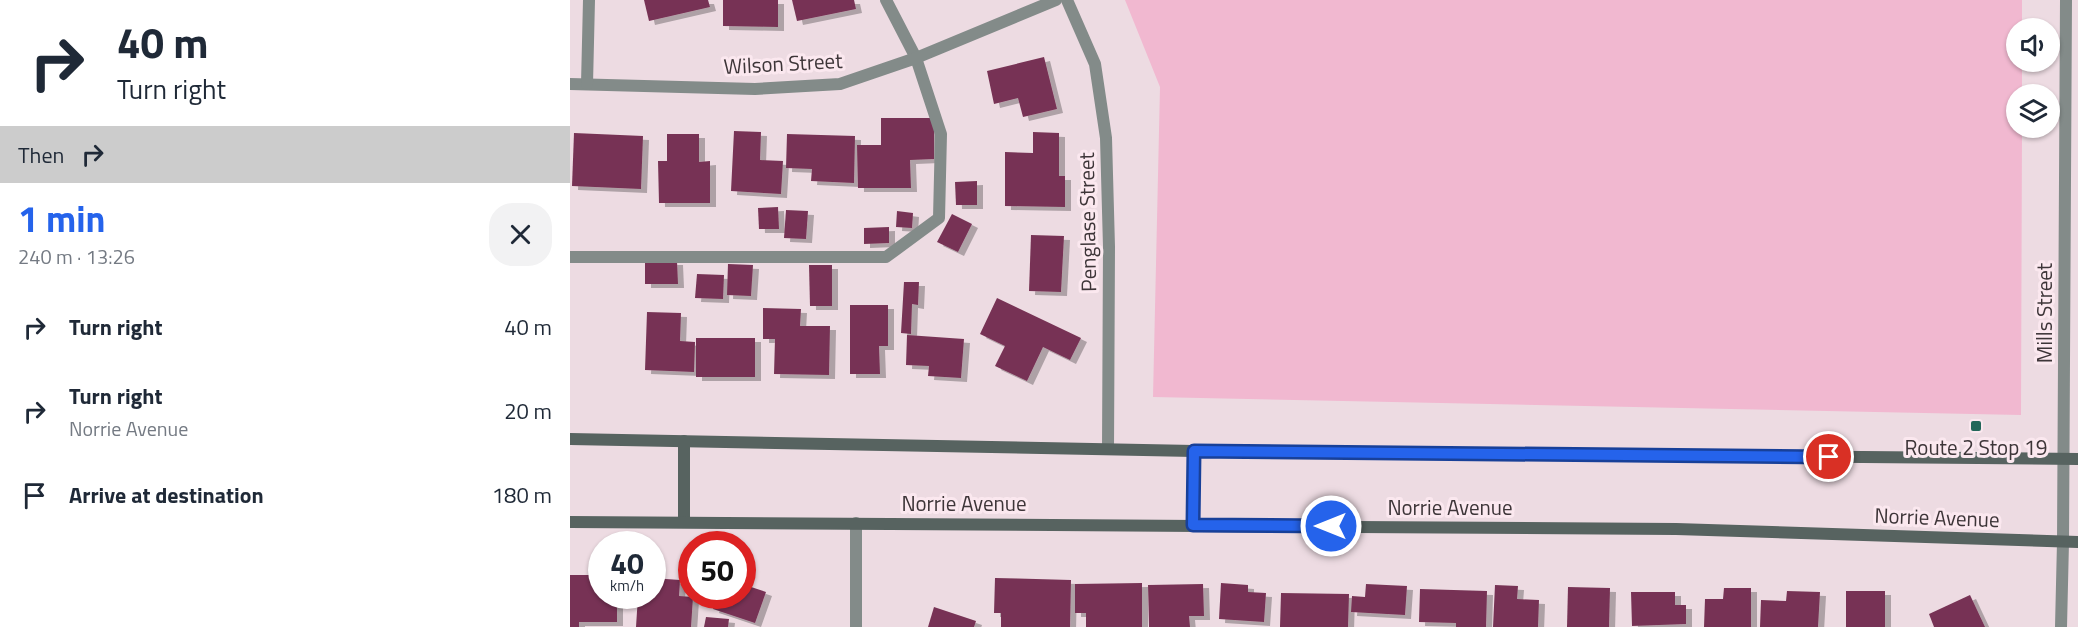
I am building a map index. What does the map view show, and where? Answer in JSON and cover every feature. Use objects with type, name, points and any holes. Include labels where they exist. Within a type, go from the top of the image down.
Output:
[{"type":"main road","points":[[570,439],[1194,451],[2078,459]]},
{"type":"main road","points":[[684,441],[684,522]]},
{"type":"main road","points":[[1193,525],[1194,451]]},
{"type":"main road","name":"Norrie Avenue","points":[[570,522],[1676,529],[2078,542]]},
{"type":"street","points":[[587,84],[589,0]]},
{"type":"street","points":[[570,257],[886,256],[939,218],[941,134],[916,58],[886,0]]},
{"type":"street","name":"Wilson Street","points":[[570,84],[755,89],[840,84],[916,58],[1056,0]]},
{"type":"street","name":"Penglase Street","points":[[1067,0],[1095,64],[1106,138],[1109,247],[1108,449]]},
{"type":"street","name":"Mills Street","points":[[2061,627],[2064,542],[2066,0]]},
{"type":"street","points":[[856,523],[856,627]]},
{"type":"shaded area","points":[[1125,0],[2022,0],[2022,18],[2006,18],[2006,72],[2022,72],[2022,84],[2006,84],[2006,138],[2022,138],[2021,415],[1153,397],[1160,87]]},
{"type":"building","points":[[644,0],[708,0],[710,7],[649,21]]},
{"type":"building","points":[[723,0],[778,0],[778,27],[723,26]]},
{"type":"building","points":[[792,0],[854,0],[856,9],[797,21]]},
{"type":"building","points":[[1044,57],[1057,109],[1023,117],[1018,98],[994,104],[987,71]]},
{"type":"building","points":[[881,118],[934,118],[934,159],[910,160],[911,188],[858,188],[857,145],[881,145]]},
{"type":"building","points":[[734,131],[761,132],[760,160],[783,161],[781,194],[731,191]]},
{"type":"building","points":[[1033,132],[1059,133],[1059,176],[1065,176],[1065,207],[1005,206],[1005,152],[1033,153]]},
{"type":"building","points":[[574,133],[643,136],[641,189],[572,186]]},
{"type":"building","points":[[667,134],[699,134],[699,162],[710,161],[710,203],[659,203],[658,161],[667,161]]},
{"type":"building","points":[[787,134],[855,136],[854,183],[811,181],[812,169],[786,168]]},
{"type":"building","points":[[977,181],[977,205],[956,205],[955,182]]},
{"type":"building","points":[[778,207],[779,229],[759,229],[758,208]]},
{"type":"building","points":[[786,210],[808,211],[806,239],[784,238]]},
{"type":"building","points":[[897,211],[913,213],[912,228],[896,227]]},
{"type":"building","points":[[952,214],[972,224],[958,252],[937,242]]},
{"type":"building","points":[[889,227],[889,243],[864,244],[864,228]]},
{"type":"building","points":[[1031,235],[1064,236],[1061,292],[1029,291]]},
{"type":"building","points":[[645,261],[677,261],[678,284],[645,284]]},
{"type":"building","points":[[728,264],[753,265],[751,296],[727,295]]},
{"type":"building","points":[[809,265],[832,265],[832,306],[810,306]]},
{"type":"building","points":[[697,274],[724,275],[723,299],[695,298]]},
{"type":"building","points":[[904,282],[919,282],[918,305],[912,304],[911,334],[901,333]]},
{"type":"building","points":[[997,298],[1081,338],[1070,360],[1043,347],[1027,381],[995,366],[1005,346],[980,334]]},
{"type":"building","points":[[850,305],[888,305],[888,346],[879,346],[880,374],[850,374]]},
{"type":"building","points":[[763,308],[801,309],[800,326],[830,326],[829,375],[774,374],[775,339],[763,339]]},
{"type":"building","points":[[647,312],[681,313],[680,341],[695,342],[694,372],[645,370]]},
{"type":"building","points":[[907,335],[964,339],[961,378],[928,376],[929,366],[906,365]]},
{"type":"building","points":[[696,338],[755,338],[755,377],[696,377]]},
{"type":"building","points":[[570,575],[588,575],[588,609],[617,609],[617,622],[579,622],[579,627],[570,627]]},
{"type":"building","points":[[995,578],[1071,580],[1070,627],[1001,627],[1001,613],[994,613]]},
{"type":"building","points":[[666,579],[678,580],[678,609],[692,609],[691,627],[636,627],[637,609],[666,609]]},
{"type":"building","points":[[1142,583],[1142,627],[1086,627],[1086,613],[1075,613],[1075,584]]},
{"type":"building","points":[[1221,583],[1248,585],[1248,592],[1266,593],[1264,622],[1219,619]]},
{"type":"building","points":[[1203,584],[1204,616],[1189,616],[1190,627],[1149,627],[1148,585]]},
{"type":"building","points":[[1366,584],[1407,586],[1405,615],[1351,612],[1352,596],[1365,597]]},
{"type":"building","points":[[1495,585],[1518,586],[1517,599],[1539,600],[1538,627],[1493,627]]},
{"type":"building","points":[[1568,587],[1610,588],[1609,627],[1567,627]]},
{"type":"building","points":[[1724,588],[1751,588],[1751,627],[1704,627],[1705,599],[1723,599]]},
{"type":"building","points":[[756,589],[766,592],[755,623],[713,609],[756,609]]},
{"type":"building","points":[[1420,589],[1487,591],[1486,627],[1456,627],[1456,623],[1419,622]]},
{"type":"building","points":[[1787,591],[1820,592],[1818,627],[1760,627],[1761,600],[1786,601]]},
{"type":"building","points":[[1846,591],[1885,591],[1885,627],[1846,627]]},
{"type":"building","points":[[1631,592],[1675,592],[1675,605],[1686,605],[1686,624],[1632,626]]},
{"type":"building","points":[[1281,593],[1349,594],[1348,627],[1280,627]]},
{"type":"building","points":[[1970,595],[1985,627],[1934,627],[1929,614]]},
{"type":"building","points":[[934,607],[976,621],[974,627],[928,627]]},
{"type":"building","points":[[706,617],[729,619],[728,627],[704,627]]},
{"type":"place","name":"Route 2 Stop 19","points":[[1976,426]]},
{"type":"route","points":[[1331,526],[1193,525],[1194,451],[1829,457]]}]
